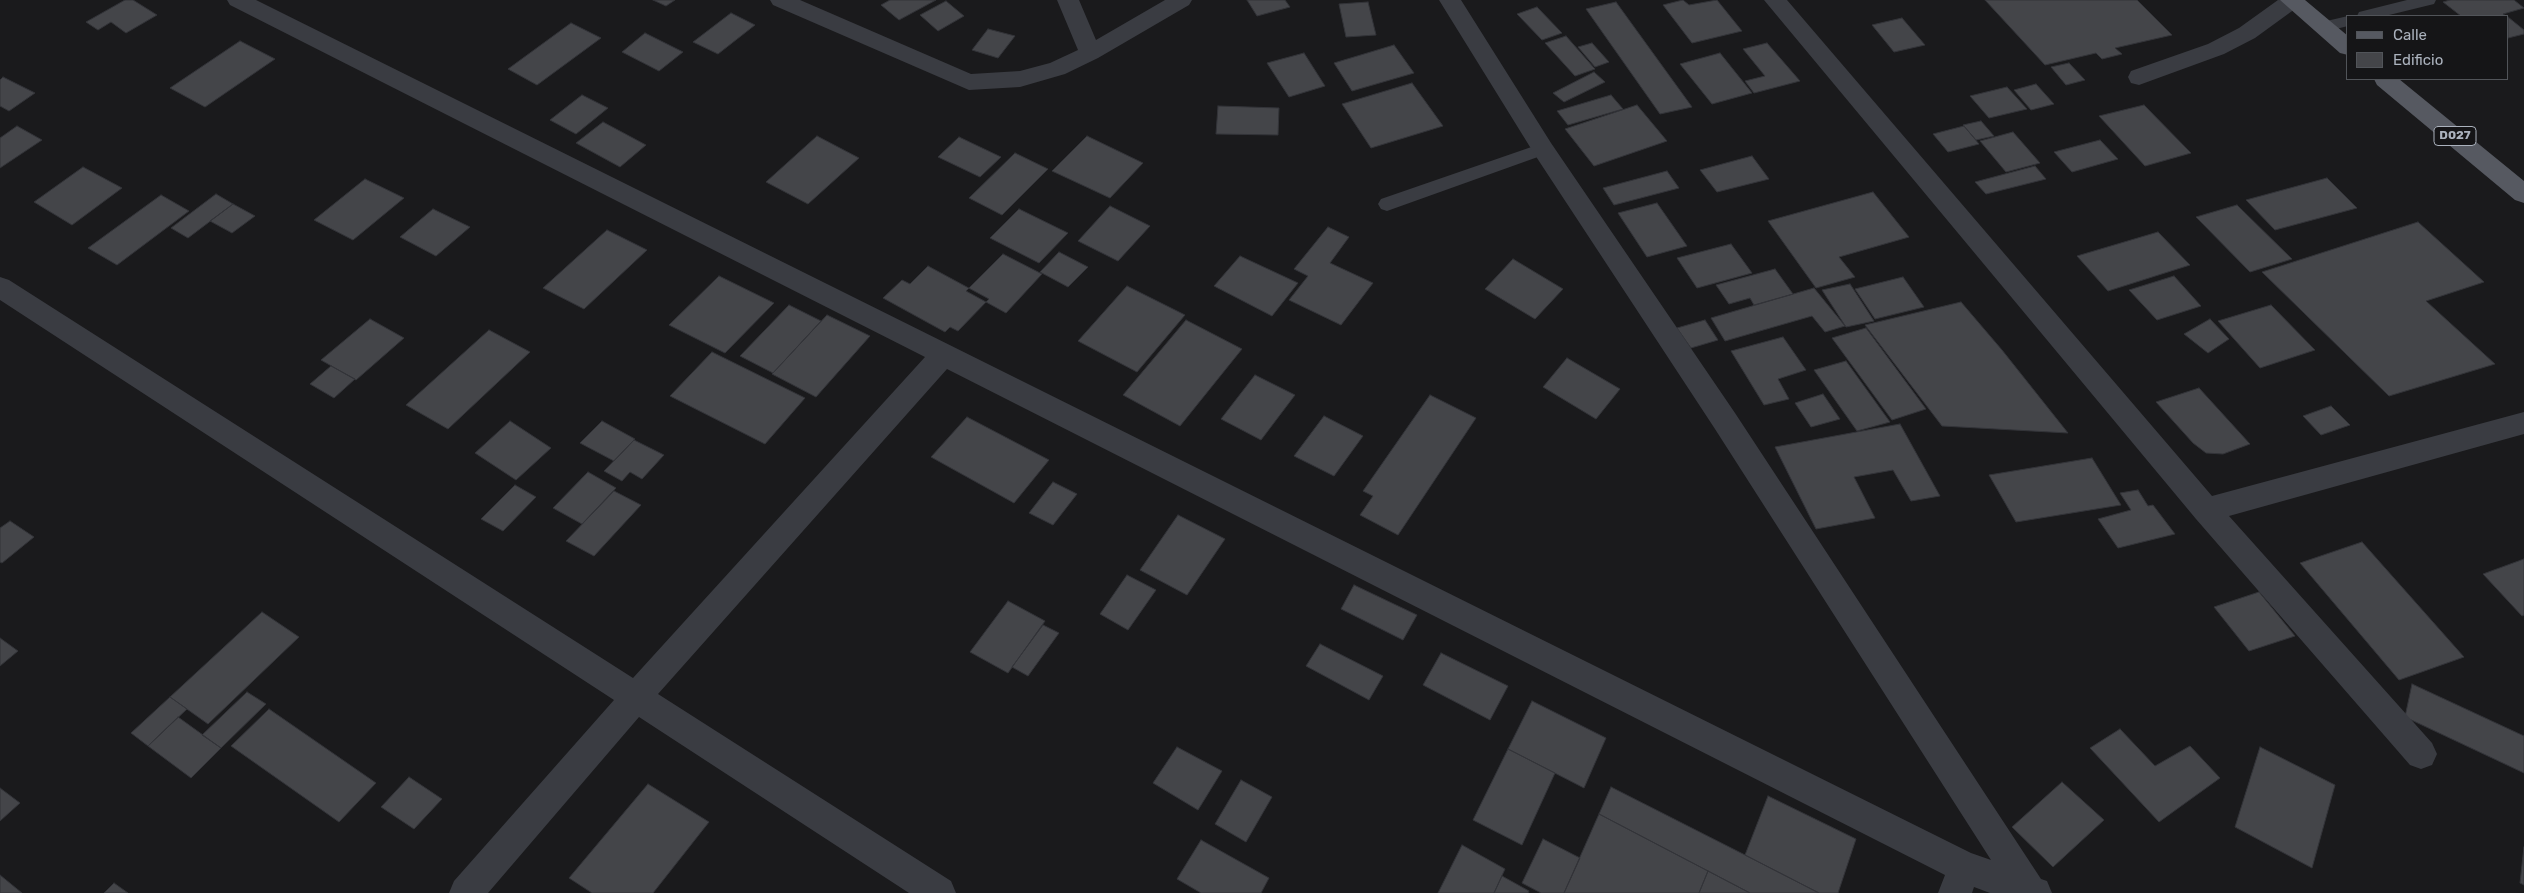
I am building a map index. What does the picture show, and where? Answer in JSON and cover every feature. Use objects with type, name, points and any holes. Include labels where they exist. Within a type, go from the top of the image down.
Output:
[{"type":"main road","points":[[2291,0],[2346,46]]},
{"type":"main road","name":"D027","points":[[2386,80],[2524,194]]},
{"type":"street","points":[[238,0],[943,355],[1959,880],[2032,892]]},
{"type":"street","points":[[781,0],[969,82],[1020,79],[1056,69],[1090,53],[1181,0]]},
{"type":"street","points":[[1068,0],[1090,53]]},
{"type":"street","points":[[1450,0],[1543,149],[1725,421],[2032,892]]},
{"type":"street","points":[[1775,0],[2206,510],[2421,754]]},
{"type":"street","points":[[2139,77],[2216,49],[2247,32],[2291,0]]},
{"type":"street","points":[[0,287],[940,893]]},
{"type":"street","points":[[466,893],[637,696],[943,355]]},
{"type":"street","points":[[2206,510],[2524,422]]},
{"type":"lane","points":[[2369,15],[2428,0]]},
{"type":"lane","points":[[2324,28],[2346,22]]},
{"type":"lane","points":[[1387,204],[1543,149]]},
{"type":"building","points":[[125,0],[133,0],[157,15],[126,33],[111,22],[98,30],[86,22]]},
{"type":"building","points":[[653,0],[675,0],[666,6]]},
{"type":"building","points":[[890,0],[936,0],[899,20],[881,5]]},
{"type":"building","points":[[1247,0],[1285,0],[1290,7],[1257,16]]},
{"type":"building","points":[[1683,0],[1689,5],[1717,0],[1742,31],[1692,43],[1663,5]]},
{"type":"building","points":[[1985,0],[2137,0],[2172,35],[2115,48],[2122,54],[2102,59],[2096,53],[2045,65]]},
{"type":"building","points":[[2450,0],[2514,0],[2524,8],[2503,14],[2504,15],[2460,15],[2443,2]]},
{"type":"building","points":[[946,1],[964,16],[938,31],[920,15]]},
{"type":"building","points":[[1368,2],[1376,35],[1346,37],[1339,4]]},
{"type":"building","points":[[1616,2],[1692,107],[1660,114],[1586,9]]},
{"type":"building","points":[[1537,7],[1562,33],[1542,40],[1517,14]]},
{"type":"building","points":[[731,13],[755,25],[718,54],[693,42]]},
{"type":"building","points":[[1902,18],[1925,45],[1894,52],[1872,25]]},
{"type":"building","points":[[2509,18],[2524,30],[2524,34],[2509,38]]},
{"type":"building","points":[[571,23],[601,38],[537,85],[508,69]]},
{"type":"building","points":[[988,29],[1015,36],[998,58],[972,50]]},
{"type":"building","points":[[645,33],[683,52],[659,71],[622,52]]},
{"type":"building","points":[[1566,36],[1595,69],[1575,76],[1545,43]]},
{"type":"building","points":[[240,41],[275,59],[205,107],[170,88]]},
{"type":"building","points":[[1592,43],[1609,62],[1595,67],[1578,47]]},
{"type":"building","points":[[1767,43],[1800,81],[1754,93],[1745,81],[1765,76],[1743,49]]},
{"type":"building","points":[[1394,45],[1414,73],[1352,91],[1334,63]]},
{"type":"building","points":[[1304,53],[1325,86],[1289,97],[1267,63]]},
{"type":"building","points":[[1720,53],[1752,93],[1712,104],[1680,64]]},
{"type":"building","points":[[2069,63],[2085,80],[2066,85],[2051,67]]},
{"type":"building","points":[[1594,72],[1605,82],[1564,102],[1553,93]]},
{"type":"building","points":[[3,77],[35,93],[9,111],[0,106],[0,80]]},
{"type":"building","points":[[1412,83],[1443,126],[1371,148],[1342,104]]},
{"type":"building","points":[[2036,84],[2054,104],[2031,110],[2014,90]]},
{"type":"building","points":[[2007,87],[2027,109],[1989,118],[1970,96]]},
{"type":"building","points":[[582,95],[608,108],[576,134],[550,120]]},
{"type":"building","points":[[1611,95],[1623,109],[1568,125],[1557,111]]},
{"type":"building","points":[[1637,105],[1667,141],[1594,166],[1565,129]]},
{"type":"building","points":[[2144,105],[2191,153],[2145,166],[2099,116]]},
{"type":"building","points":[[1218,106],[1279,108],[1278,135],[1216,134]]},
{"type":"building","points":[[1981,121],[1994,136],[1976,140],[1963,125]]},
{"type":"building","points":[[603,122],[646,145],[620,167],[576,143]]},
{"type":"building","points":[[17,126],[42,140],[0,168],[0,138]]},
{"type":"building","points":[[1964,126],[1979,144],[1948,152],[1933,134]]},
{"type":"building","points":[[2013,132],[2040,163],[2006,172],[1980,141]]},
{"type":"building","points":[[817,136],[859,158],[808,204],[766,182]]},
{"type":"building","points":[[1087,136],[1143,163],[1110,198],[1052,171]]},
{"type":"building","points":[[959,137],[1001,157],[980,177],[938,157]]},
{"type":"building","points":[[2100,140],[2118,159],[2072,172],[2054,152]]},
{"type":"building","points":[[1015,153],[1048,169],[1002,215],[969,198]]},
{"type":"building","points":[[1752,156],[1769,179],[1717,192],[1700,170]]},
{"type":"building","points":[[2035,166],[2046,179],[1986,194],[1975,182]]},
{"type":"building","points":[[83,167],[122,188],[72,225],[34,202]]},
{"type":"building","points":[[1667,171],[1679,188],[1614,205],[1603,188]]},
{"type":"building","points":[[2327,178],[2357,208],[2275,230],[2246,200]]},
{"type":"building","points":[[365,179],[404,198],[353,240],[314,220]]},
{"type":"building","points":[[1873,192],[1909,237],[1839,257],[1855,277],[1816,288],[1768,221]]},
{"type":"building","points":[[216,194],[233,204],[188,238],[171,228]]},
{"type":"building","points":[[161,195],[189,211],[117,265],[88,248]]},
{"type":"building","points":[[1657,203],[1687,246],[1647,257],[1618,213]]},
{"type":"building","points":[[233,204],[255,216],[232,233],[210,221]]},
{"type":"building","points":[[2237,205],[2292,259],[2250,272],[2196,217]]},
{"type":"building","points":[[1110,206],[1150,226],[1118,261],[1078,241]]},
{"type":"building","points":[[433,209],[470,227],[436,256],[400,237]]},
{"type":"building","points":[[1019,209],[1068,233],[1039,263],[990,238]]},
{"type":"building","points":[[2418,222],[2484,282],[2426,301],[2495,364],[2389,396],[2262,272]]},
{"type":"building","points":[[1328,227],[1349,237],[1330,263],[1373,283],[1341,325],[1289,300],[1308,276],[1294,269]]},
{"type":"building","points":[[607,230],[647,250],[584,309],[543,288]]},
{"type":"building","points":[[2158,232],[2190,265],[2108,291],[2077,256]]},
{"type":"building","points":[[1731,244],[1752,273],[1697,288],[1677,258]]},
{"type":"building","points":[[1059,252],[1088,267],[1068,287],[1040,272]]},
{"type":"building","points":[[1003,254],[1042,274],[1006,313],[966,291]]},
{"type":"building","points":[[1240,256],[1298,283],[1272,316],[1214,286]]},
{"type":"building","points":[[1513,259],[1563,289],[1535,319],[1485,289]]},
{"type":"building","points":[[928,266],[989,299],[958,331],[950,327],[945,332],[883,298],[902,280],[910,284]]},
{"type":"building","points":[[1775,269],[1793,294],[1754,305],[1750,298],[1729,304],[1716,285]]},
{"type":"building","points":[[719,276],[774,303],[725,353],[669,325]]},
{"type":"building","points":[[2174,276],[2201,306],[2157,320],[2129,290]]},
{"type":"building","points":[[1903,277],[1924,307],[1875,319],[1855,289]]},
{"type":"building","points":[[1850,284],[1874,321],[1846,327],[1822,290]]},
{"type":"building","points":[[1127,286],[1185,315],[1137,372],[1078,341]]},
{"type":"building","points":[[1814,288],[1845,326],[1825,332],[1812,316],[1725,341],[1711,318]]},
{"type":"building","points":[[1961,302],[2068,433],[1942,426],[1865,325]]},
{"type":"building","points":[[789,305],[821,321],[773,373],[740,356]]},
{"type":"building","points":[[2271,305],[2315,350],[2260,368],[2218,321]]},
{"type":"building","points":[[827,315],[870,336],[816,397],[772,374]]},
{"type":"building","points":[[370,319],[404,338],[356,380],[321,360]]},
{"type":"building","points":[[2210,319],[2229,339],[2208,353],[2184,334]]},
{"type":"building","points":[[1186,320],[1242,349],[1180,426],[1123,395]]},
{"type":"building","points":[[1705,320],[1718,340],[1691,348],[1677,328]]},
{"type":"building","points":[[1866,328],[1926,409],[1892,420],[1832,338]]},
{"type":"building","points":[[489,330],[530,352],[448,429],[406,405]]},
{"type":"building","points":[[1783,337],[1806,370],[1778,379],[1789,399],[1764,405],[1731,351]]},
{"type":"building","points":[[712,352],[805,398],[765,444],[670,396]]},
{"type":"building","points":[[1567,358],[1620,389],[1596,419],[1543,387]]},
{"type":"building","points":[[1846,361],[1890,422],[1857,431],[1814,370]]},
{"type":"building","points":[[331,366],[355,379],[334,398],[310,384]]},
{"type":"building","points":[[1255,375],[1295,395],[1261,440],[1221,419]]},
{"type":"building","points":[[2199,388],[2250,444],[2223,454],[2206,453],[2193,443],[2156,402]]},
{"type":"building","points":[[1823,394],[1840,419],[1811,427],[1795,403]]},
{"type":"building","points":[[1430,395],[1476,418],[1398,535],[1360,515],[1373,496],[1363,491]]},
{"type":"building","points":[[2331,406],[2350,425],[2321,435],[2303,416]]},
{"type":"building","points":[[1324,416],[1363,436],[1334,476],[1294,456]]},
{"type":"building","points":[[967,417],[1049,460],[1014,503],[931,457]]},
{"type":"building","points":[[510,421],[551,448],[516,480],[475,453]]},
{"type":"building","points":[[602,421],[635,439],[614,461],[580,443]]},
{"type":"building","points":[[1900,424],[1940,496],[1911,501],[1893,470],[1854,477],[1875,518],[1816,529],[1775,447]]},
{"type":"building","points":[[634,440],[664,455],[642,479],[630,472],[622,481],[604,471]]},
{"type":"building","points":[[2092,458],[2121,505],[2016,522],[1989,475]]},
{"type":"building","points":[[588,472],[616,488],[582,524],[553,508]]},
{"type":"building","points":[[1053,482],[1077,494],[1053,525],[1029,513]]},
{"type":"building","points":[[515,485],[536,497],[503,531],[481,519]]},
{"type":"building","points":[[2138,490],[2148,506],[2153,505],[2175,534],[2118,548],[2098,519],[2131,510],[2120,493]]},
{"type":"building","points":[[614,491],[641,505],[594,556],[566,541]]},
{"type":"building","points":[[1178,515],[1225,539],[1187,595],[1140,570]]},
{"type":"building","points":[[10,521],[34,537],[2,563],[0,562],[0,528]]},
{"type":"building","points":[[2362,542],[2464,657],[2399,680],[2300,563]]},
{"type":"building","points":[[2524,559],[2524,615],[2522,616],[2483,574]]},
{"type":"building","points":[[1127,575],[1156,590],[1128,630],[1100,614]]},
{"type":"building","points":[[1354,585],[1417,615],[1403,640],[1341,609]]},
{"type":"building","points":[[2259,592],[2295,636],[2249,651],[2214,607]]},
{"type":"building","points":[[1008,601],[1045,621],[1008,673],[970,652]]},
{"type":"building","points":[[262,612],[299,637],[208,724],[170,697]]},
{"type":"building","points":[[1043,625],[1059,633],[1028,676],[1012,667]]},
{"type":"building","points":[[0,638],[18,651],[0,666]]},
{"type":"building","points":[[1320,644],[1383,676],[1369,700],[1306,666]]},
{"type":"building","points":[[1441,653],[1508,686],[1490,720],[1423,685]]},
{"type":"building","points":[[2412,684],[2524,736],[2524,773],[2405,717]]},
{"type":"building","points":[[247,692],[266,704],[221,748],[202,735]]},
{"type":"building","points":[[170,697],[187,709],[148,746],[131,733]]},
{"type":"building","points":[[1532,701],[1606,738],[1584,788],[1508,749]]},
{"type":"building","points":[[269,709],[376,783],[339,822],[231,746]]},
{"type":"building","points":[[178,717],[221,748],[191,778],[148,746]]},
{"type":"building","points":[[2120,729],[2155,766],[2190,746],[2220,778],[2159,822],[2090,748]]},
{"type":"building","points":[[1177,747],[1222,771],[1198,810],[1153,783]]},
{"type":"building","points":[[2260,747],[2335,785],[2312,868],[2235,827]]},
{"type":"building","points":[[1508,749],[1555,773],[1522,845],[1473,820]]},
{"type":"building","points":[[409,777],[442,799],[414,829],[381,807]]},
{"type":"building","points":[[1241,780],[1272,797],[1246,842],[1215,824]]},
{"type":"building","points":[[2062,782],[2104,820],[2053,867],[2012,827]]},
{"type":"building","points":[[648,784],[709,822],[653,893],[592,893],[569,878]]},
{"type":"building","points":[[1611,787],[1819,893],[1750,893],[1599,814]]},
{"type":"building","points":[[0,788],[20,803],[0,821]]},
{"type":"building","points":[[1768,796],[1856,839],[1838,893],[1819,893],[1745,855]]},
{"type":"building","points":[[1599,814],[1708,871],[1699,893],[1564,893]]},
{"type":"building","points":[[1543,839],[1580,858],[1564,893],[1541,893],[1522,883]]},
{"type":"building","points":[[1201,840],[1269,878],[1261,893],[1201,893],[1177,879]]},
{"type":"building","points":[[1462,845],[1505,869],[1494,893],[1438,893]]},
{"type":"building","points":[[2524,847],[2524,885],[2520,883]]},
{"type":"building","points":[[1708,871],[1750,893],[1699,893]]},
{"type":"building","points":[[0,875],[22,893],[0,893]]},
{"type":"building","points":[[1502,876],[1529,891],[1528,893],[1494,893]]},
{"type":"building","points":[[114,883],[128,893],[104,893]]}]
